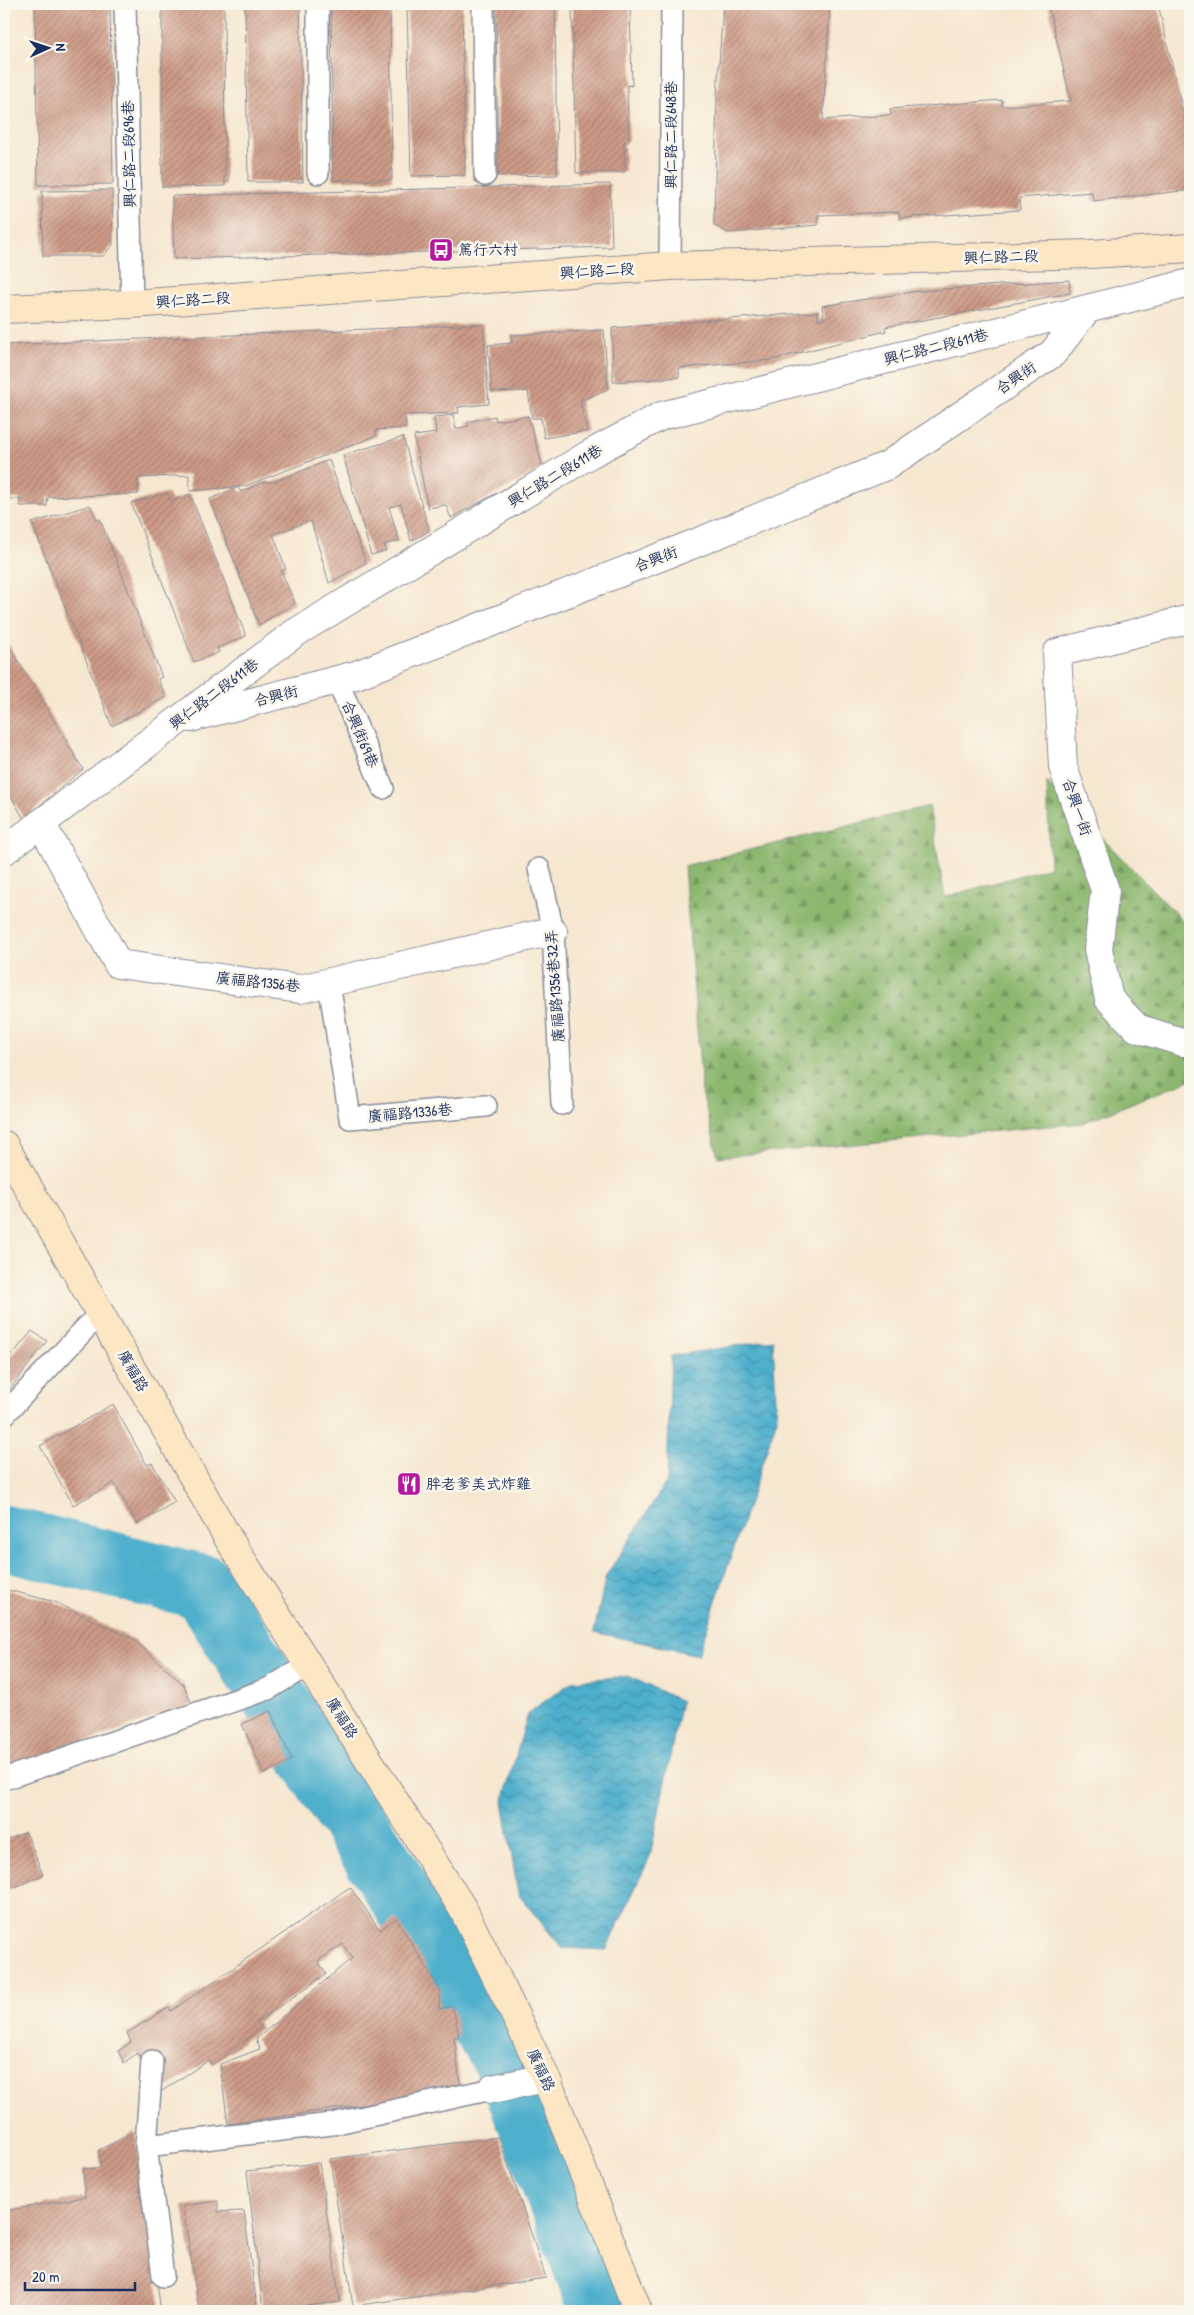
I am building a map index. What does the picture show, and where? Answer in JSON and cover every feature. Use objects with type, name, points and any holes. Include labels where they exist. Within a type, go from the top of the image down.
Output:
[{"type":"street","name":"興仁路二段","points":[[4,309],[132,304],[670,266],[1090,254],[1190,248]]},
{"type":"street","name":"興仁路二段611巷","points":[[4,851],[179,721],[294,632],[590,454],[661,416],[1190,283]]},
{"type":"street","name":"合興街","points":[[179,721],[365,672],[681,549],[888,465],[1053,353],[1087,309]]},
{"type":"street","name":"合興一街","points":[[1190,619],[1057,653],[1063,767],[1105,890],[1098,949],[1109,999],[1137,1028],[1182,1042],[1190,1042]]},
{"type":"street","name":"廣福路1356巷","points":[[42,823],[118,964],[300,989],[553,931]]},
{"type":"street","name":"廣福路","points":[[4,1145],[228,1538],[463,1909],[543,2079],[638,2311]]},
{"type":"street","points":[[492,2090],[543,2079]]},
{"type":"lane","name":"興仁路二段696巷","points":[[125,4],[132,304]]},
{"type":"lane","points":[[318,4],[318,174]]},
{"type":"lane","points":[[483,4],[485,175]]},
{"type":"lane","name":"興仁路二段648巷","points":[[670,266],[672,4]]},
{"type":"lane","name":"合興街69巷","points":[[337,680],[383,788]]},
{"type":"lane","name":"廣福路1356巷32弄","points":[[539,869],[553,931],[562,1104]]},
{"type":"lane","name":"廣福路1336巷","points":[[329,983],[350,1118],[486,1106]]},
{"type":"lane","points":[[4,1415],[100,1312]]},
{"type":"lane","points":[[4,1780],[268,1689],[308,1665]]},
{"type":"lane","points":[[152,2061],[146,2146],[163,2276]]},
{"type":"lane","points":[[146,2146],[332,2124],[492,2090]]},
{"type":"green space","points":[[1047,782],[1190,928],[1190,1080],[1082,1123],[718,1157],[702,1092],[684,866],[929,806],[945,897],[1050,867]]},
{"type":"water","points":[[773,1340],[777,1419],[698,1655],[594,1632],[606,1576],[667,1481],[671,1356]]},
{"type":"water","points":[[628,1676],[681,1701],[650,1857],[606,1950],[562,1948],[518,1894],[503,1801],[528,1713],[573,1681]]},
{"type":"building","points":[[35,4],[110,4],[113,184],[38,185]]},
{"type":"building","points":[[162,4],[224,4],[225,186],[162,187]]},
{"type":"building","points":[[245,4],[300,4],[303,182],[248,182]]},
{"type":"building","points":[[331,4],[390,4],[392,180],[333,180]]},
{"type":"building","points":[[407,4],[462,4],[465,175],[411,176]]},
{"type":"building","points":[[496,4],[555,4],[557,175],[498,176]]},
{"type":"building","points":[[572,4],[630,4],[632,86],[627,85],[629,142],[624,142],[625,172],[576,173]]},
{"type":"building","points":[[723,4],[830,4],[823,120],[891,115],[890,109],[1002,100],[1002,106],[1071,101],[1048,4],[1158,4],[1190,143],[1190,190],[1093,201],[1092,192],[1019,198],[1020,210],[900,218],[899,212],[818,215],[818,225],[727,233],[714,225],[717,95]]},
{"type":"building","points":[[610,184],[612,247],[174,259],[172,196]]},
{"type":"building","points":[[112,190],[113,245],[103,256],[43,256],[42,191]]},
{"type":"building","points":[[1069,280],[1070,293],[885,327],[886,331],[771,360],[679,368],[679,377],[613,382],[612,328],[818,312],[818,320],[824,319],[822,306],[918,291]]},
{"type":"building","points":[[483,324],[489,404],[458,407],[459,413],[405,415],[406,428],[376,430],[376,436],[245,486],[190,491],[189,475],[138,478],[138,494],[48,497],[47,506],[20,506],[20,499],[4,499],[4,345]]},
{"type":"building","points":[[604,330],[608,389],[580,401],[587,431],[544,438],[541,418],[532,418],[528,391],[492,392],[488,345],[512,343],[511,335]]},
{"type":"building","points":[[453,415],[456,429],[468,426],[468,422],[495,416],[496,421],[528,416],[543,468],[451,518],[446,505],[428,508],[414,436],[436,433],[434,417]]},
{"type":"building","points":[[403,437],[429,531],[411,541],[401,504],[389,507],[399,541],[384,545],[386,551],[371,555],[343,455]]},
{"type":"building","points":[[329,460],[366,563],[329,583],[311,521],[273,534],[286,569],[281,571],[295,603],[259,625],[210,499],[238,487],[241,492],[263,482],[274,482]]},
{"type":"building","points":[[167,493],[171,501],[190,494],[246,636],[217,648],[219,652],[194,662],[131,503]]},
{"type":"building","points":[[90,505],[97,520],[100,519],[162,677],[158,679],[166,697],[112,726],[32,523]]},
{"type":"building","points":[[4,637],[83,769],[24,819],[4,784]]},
{"type":"building","points":[[32,1331],[47,1341],[4,1397],[4,1339],[12,1355]]},
{"type":"building","points":[[113,1404],[147,1465],[152,1463],[175,1502],[137,1524],[114,1483],[73,1505],[40,1446]]},
{"type":"building","points":[[4,1589],[55,1602],[133,1639],[184,1685],[192,1705],[4,1770]]},
{"type":"building","points":[[270,1711],[292,1760],[264,1774],[242,1724]]},
{"type":"building","points":[[26,1832],[43,1875],[4,1892],[4,1841]]},
{"type":"building","points":[[350,1887],[380,1930],[396,1918],[440,1989],[439,2009],[453,2006],[459,2037],[454,2037],[461,2091],[228,2124],[220,2064],[260,2049],[256,2039],[352,1958],[343,1944],[318,1961],[326,1974],[257,2022],[261,2028],[212,2065],[209,2060],[162,2091],[137,2053],[124,2063],[118,2051],[131,2042],[127,2033],[169,2007],[171,2011]]},
{"type":"building","points":[[135,2132],[161,2311],[4,2311],[4,2211],[85,2197],[83,2169],[101,2168],[99,2150]]},
{"type":"building","points":[[499,2137],[546,2278],[353,2306],[330,2159]]},
{"type":"building","points":[[319,2163],[340,2302],[263,2311],[247,2171]]},
{"type":"building","points":[[218,2201],[218,2212],[244,2211],[257,2308],[231,2311],[199,2311],[183,2206]]},
{"type":"waterway","points":[[4,1538],[203,1587],[507,2061],[603,2311]]},
{"type":"place","name":"篤行六村","points":[[441,250]]},
{"type":"place","name":"胖老爹美式炸雞","points":[[409,1484]]}]
